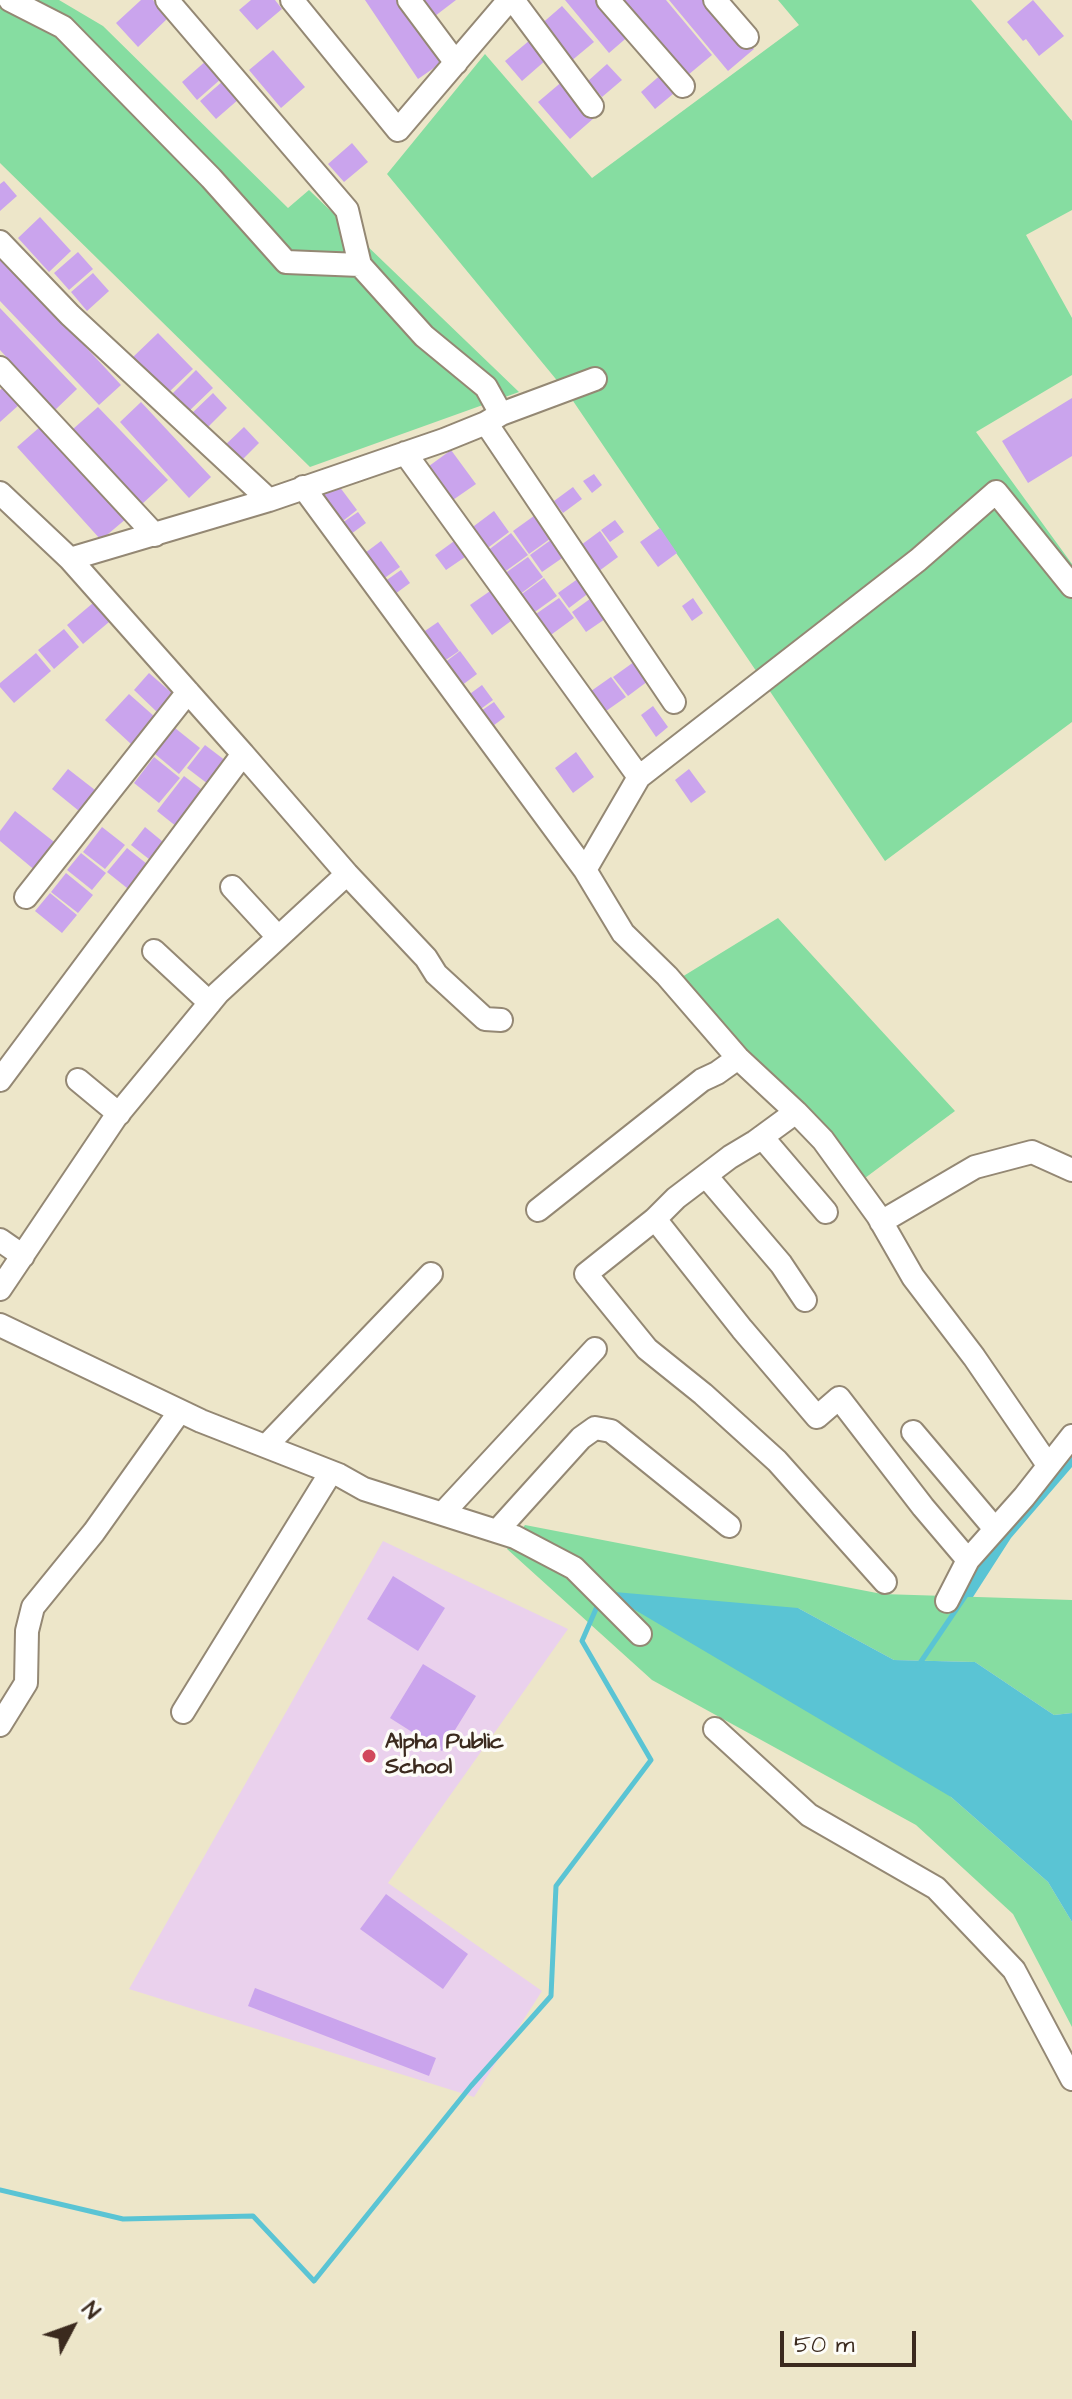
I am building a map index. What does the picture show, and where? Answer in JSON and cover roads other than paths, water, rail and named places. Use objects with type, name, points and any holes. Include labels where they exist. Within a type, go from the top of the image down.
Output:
[{"type":"street","points":[[10,0],[63,27],[211,178],[286,262],[360,265]]},
{"type":"street","points":[[167,0],[347,210],[360,265],[424,336],[486,387],[493,419],[674,702]]},
{"type":"street","points":[[292,0],[398,130],[511,0],[592,106]]},
{"type":"street","points":[[409,0],[456,63]]},
{"type":"street","points":[[608,0],[683,86]]},
{"type":"street","points":[[715,0],[747,37]]},
{"type":"street","points":[[0,242],[70,315],[269,500]]},
{"type":"street","points":[[0,368],[155,535]]},
{"type":"street","points":[[70,559],[269,500],[405,453],[595,379]]},
{"type":"street","points":[[405,453],[639,777]]},
{"type":"street","points":[[303,487],[585,870],[623,933],[667,976],[738,1058],[823,1140],[881,1222],[913,1277],[974,1357],[1048,1465]]},
{"type":"street","points":[[585,870],[639,777],[918,560],[996,492],[1072,586]]},
{"type":"street","points":[[0,493],[70,559],[347,874],[426,958],[436,974],[485,1019],[501,1020]]},
{"type":"street","points":[[26,897],[188,692]]},
{"type":"street","points":[[0,1080],[243,754]]},
{"type":"street","points":[[0,1289],[119,1114],[210,1003],[347,874]]},
{"type":"street","points":[[232,887],[278,937]]},
{"type":"street","points":[[154,951],[210,1003]]},
{"type":"street","points":[[538,1210],[702,1080],[738,1058]]},
{"type":"street","points":[[78,1080],[119,1114]]},
{"type":"street","points":[[796,1112],[676,1198],[655,1219],[586,1274],[647,1349],[703,1394],[777,1461],[885,1582]]},
{"type":"street","points":[[762,1137],[826,1212]]},
{"type":"street","points":[[881,1222],[975,1167],[1032,1152],[1072,1170]]},
{"type":"street","points":[[706,1176],[781,1264],[805,1300]]},
{"type":"street","points":[[655,1219],[817,1417],[839,1398],[968,1560]]},
{"type":"street","points":[[0,1240],[23,1256]]},
{"type":"street","points":[[266,1446],[431,1274]]},
{"type":"street","points":[[0,1325],[180,1411],[331,1472],[364,1489],[515,1537],[574,1568],[640,1634]]},
{"type":"street","points":[[443,1513],[595,1349]]},
{"type":"street","points":[[0,1725],[26,1683],[27,1631],[33,1607],[94,1532],[180,1411]]},
{"type":"street","points":[[497,1531],[581,1438],[595,1428],[611,1431],[729,1526]]},
{"type":"street","points":[[913,1432],[995,1529]]},
{"type":"street","points":[[947,1601],[968,1560],[1024,1497],[1072,1436]]},
{"type":"street","points":[[183,1712],[331,1472]]},
{"type":"street","points":[[715,1729],[809,1815],[936,1888],[1014,1970],[1072,2079]]},
{"type":"water","points":[[1072,1450],[1072,1467],[1011,1538],[973,1597],[958,1597],[988,1550]]},
{"type":"water","points":[[603,1591],[798,1608],[894,1660],[975,1662],[1054,1715],[1072,1713],[1072,1922],[1048,1882],[951,1797]]},
{"type":"waterway","points":[[918,1666],[968,1592]]},
{"type":"waterway","points":[[0,2190],[123,2219],[253,2216],[314,2281],[471,2086],[551,1996],[556,1886],[651,1760],[582,1641],[599,1602]]},
{"type":"place","name":"Alpha Public School","points":[[369,1756]]}]
